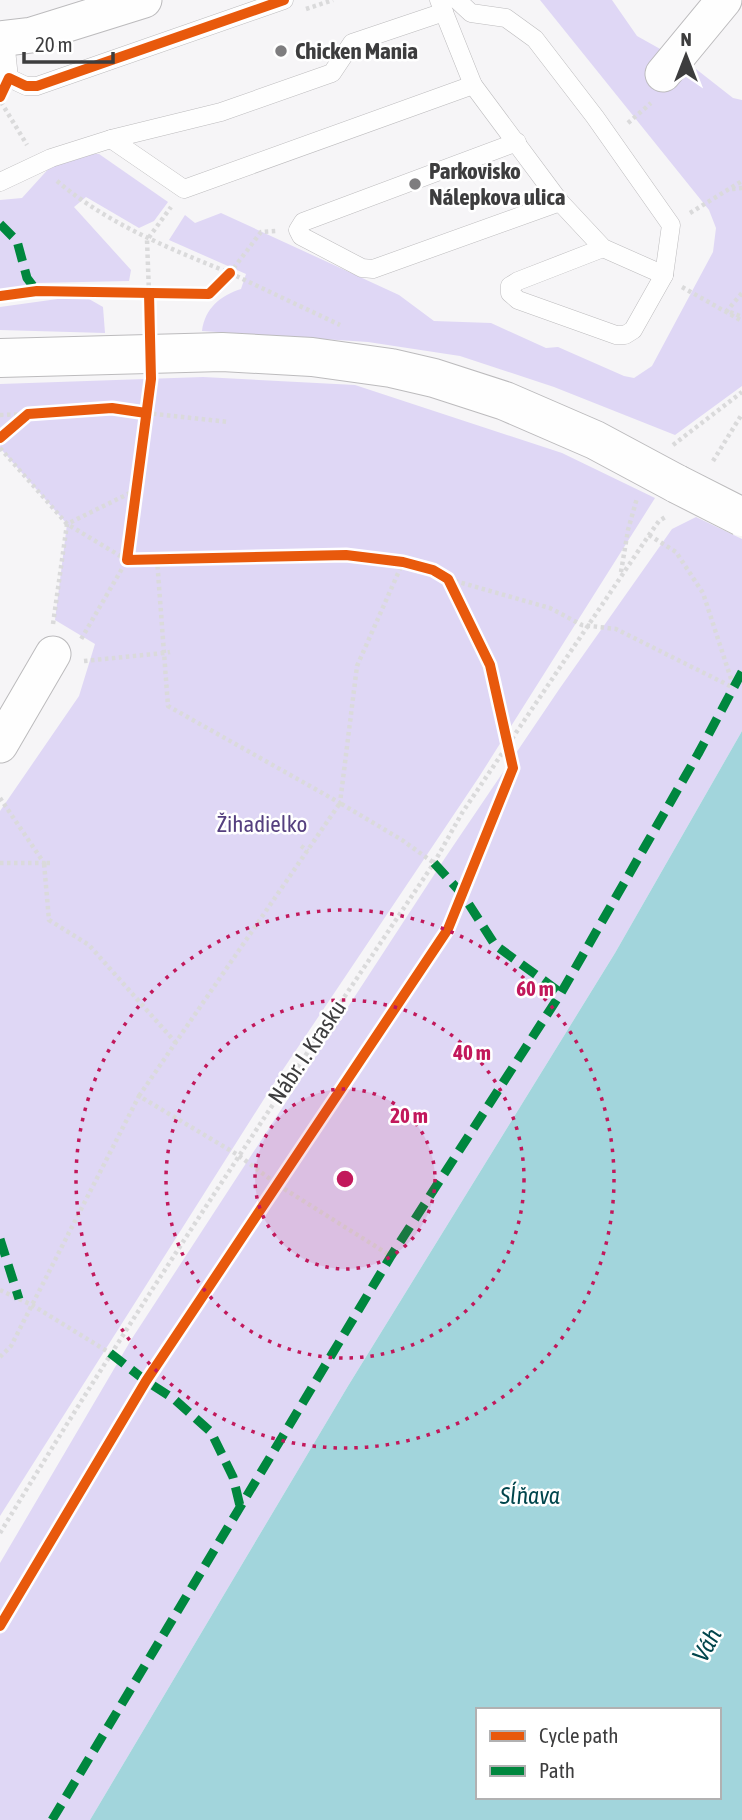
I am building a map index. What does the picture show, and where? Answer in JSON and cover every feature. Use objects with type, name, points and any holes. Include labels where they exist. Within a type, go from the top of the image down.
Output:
[{"type":"main road","points":[[0,358],[222,352],[312,357],[391,368],[434,378],[505,401],[595,440],[659,483],[742,517]]},
{"type":"street","points":[[3,40],[33,35],[144,0]]},
{"type":"street","points":[[663,74],[724,0]]},
{"type":"street","points":[[0,745],[67,658]]},
{"type":"lane","points":[[3,40],[9,78],[26,86],[37,86],[284,0]]},
{"type":"lane","points":[[447,4],[473,85],[560,202],[603,248],[664,275]]},
{"type":"lane","points":[[0,182],[51,158],[111,139],[221,111],[332,73],[352,43],[447,4],[471,13],[506,18],[535,39],[610,138],[671,225],[664,275],[633,330],[625,335],[616,335],[517,300],[510,293],[510,286],[517,281],[603,248]]},
{"type":"lane","points":[[111,139],[184,189],[473,85]]},
{"type":"lane","points":[[517,142],[303,222],[298,230],[301,236],[362,268],[373,268],[560,202]]},
{"type":"path","points":[[610,138],[655,100],[646,88],[663,74]]},
{"type":"path","points":[[0,100],[38,164],[80,200],[147,240],[230,273],[261,232],[298,230]]},
{"type":"path","points":[[671,225],[742,181]]},
{"type":"path","points":[[728,190],[742,188]]},
{"type":"path","points":[[135,293],[149,299],[147,240],[184,189]]},
{"type":"path","points":[[664,275],[742,319]]},
{"type":"path","points":[[726,312],[742,293]]},
{"type":"path","points":[[144,425],[147,407],[229,422]]},
{"type":"path","points":[[0,415],[28,414]]},
{"type":"path","points":[[713,461],[742,414]]},
{"type":"path","points":[[0,448],[67,524],[142,559],[170,558]]},
{"type":"path","points":[[134,504],[138,477]]},
{"type":"path","points":[[67,524],[136,490]]},
{"type":"path","points":[[444,577],[550,608],[587,626],[616,629],[734,688],[703,593],[676,552],[649,535]]},
{"type":"path","points":[[129,546],[142,559],[167,652],[168,706],[340,803],[402,840],[433,863]]},
{"type":"path","points":[[0,1357],[11,1346],[139,1096],[340,803],[357,666],[403,562]]},
{"type":"path","points":[[444,577],[454,591]]},
{"type":"path","points":[[67,658],[167,652]]},
{"type":"path","points":[[504,732],[509,751]]},
{"type":"path","points":[[0,798],[47,863],[49,920],[89,945],[176,1043]]},
{"type":"path","points":[[301,846],[308,850]]},
{"type":"path","points":[[0,863],[47,863]]},
{"type":"path","points":[[139,1096],[282,1180],[391,1256]]},
{"type":"path","points":[[271,1196],[282,1180]]},
{"type":"path","points":[[0,1290],[32,1305],[110,1353]]},
{"type":"green space","points":[[540,0],[612,0],[637,36],[696,69],[733,98],[742,100],[742,386],[675,435],[554,387],[460,356],[368,342],[202,331],[210,309],[226,295],[241,289],[246,274],[169,240],[185,215],[195,223],[221,213],[399,295],[434,321],[491,323],[546,348],[558,347],[624,376],[634,378],[652,366],[713,252],[716,228],[709,210]]},
{"type":"green space","points":[[86,153],[99,154],[168,202],[154,221],[139,228],[86,197],[74,207],[131,270],[129,281],[36,283],[14,289],[0,289],[0,200],[22,198],[52,165]]},
{"type":"green space","points":[[72,297],[89,299],[103,307],[105,333],[0,330],[0,307]]},
{"type":"green space","name":"Žihadielko","points":[[203,377],[355,385],[562,453],[655,498],[479,777],[276,1080],[0,1516],[0,811],[79,696],[95,644],[55,620],[67,524],[0,448],[0,384]]},
{"type":"green space","points":[[696,517],[742,539],[742,731],[615,953],[348,1386],[90,1820],[0,1820],[0,1563],[131,1340],[445,858],[672,529]]},
{"type":"water","name":"Sĺňava","points":[[742,731],[742,1820],[90,1820],[348,1386],[615,953]]},
{"type":"marked path","points":[[0,224],[17,241],[27,278],[37,291]]},
{"type":"marked path","points":[[52,1820],[391,1256],[561,993],[742,672]]},
{"type":"marked path","points":[[434,863],[463,895],[495,945],[561,993]]},
{"type":"marked path","points":[[0,1239],[19,1299]]},
{"type":"marked path","points":[[110,1353],[174,1399],[211,1432],[233,1477],[240,1506]]},
{"type":"cycle path","points":[[0,97],[9,78],[26,86],[37,86],[284,0]]},
{"type":"cycle path","points":[[0,296],[37,291],[209,294],[230,273]]},
{"type":"cycle path","points":[[0,1626],[146,1381],[448,929],[513,768],[490,665],[448,579],[433,570],[403,562],[346,555],[127,560],[151,379],[149,293]]},
{"type":"cycle path","points":[[0,438],[28,414],[112,408],[146,413]]},
{"type":"place","name":"Chicken Mania","points":[[281,51]]},
{"type":"place","name":"Parkovisko Nálepkova ulica","points":[[415,184]]},
{"type":"water label","name":"Váh","points":[[707,1645]]}]
